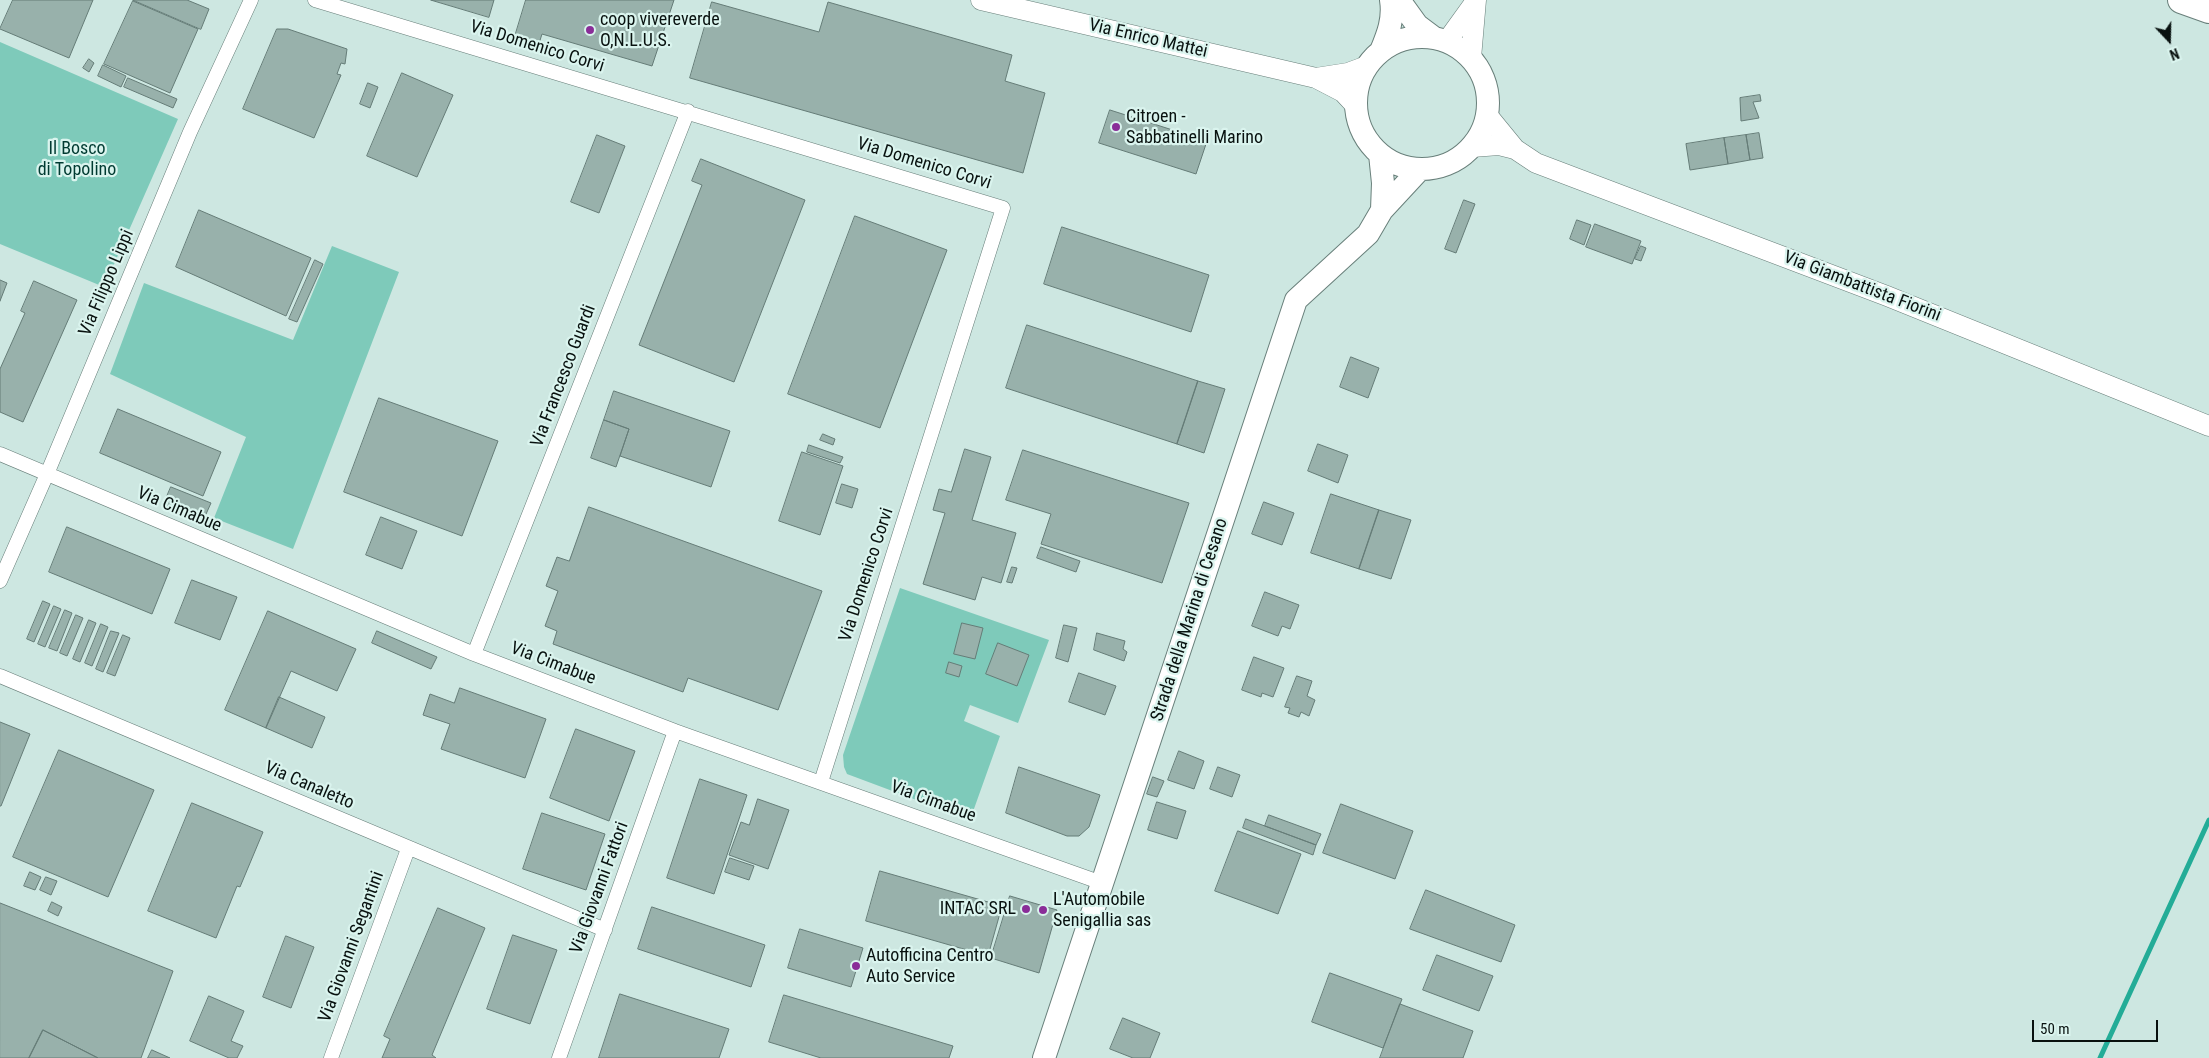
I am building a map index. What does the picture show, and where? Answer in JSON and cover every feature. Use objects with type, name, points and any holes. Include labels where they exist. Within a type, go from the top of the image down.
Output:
[{"type":"highway","points":[[2181,0],[2209,10]]},
{"type":"main road","name":"Via Enrico Mattei","points":[[981,0],[1316,78],[1343,92],[1356,106]]},
{"type":"main road","points":[[1391,0],[1390,30],[1357,92],[1356,106],[1359,124],[1368,141],[1380,154],[1399,165],[1420,169],[1439,167],[1457,160],[1472,147],[1482,133],[1488,116],[1489,100],[1487,85],[1481,70],[1471,58],[1460,48],[1417,25],[1399,0]]},
{"type":"main road","points":[[1440,39],[1476,1]]},
{"type":"main road","points":[[1471,58],[1476,1]]},
{"type":"main road","points":[[1374,59],[1396,42],[1414,37],[1440,39]]},
{"type":"main road","name":"Via Enrico Mattei","points":[[1316,78],[1348,73],[1374,59]]},
{"type":"main road","name":"Via Giambattista Fiorini","points":[[1488,116],[1515,149],[1536,163],[1888,296],[2209,426]]},
{"type":"main road","name":"Via Giambattista Fiorini","points":[[1472,147],[1498,145],[1515,149]]},
{"type":"main road","name":"Strada della Marina di Cesano","points":[[1380,154],[1383,183],[1382,210]]},
{"type":"main road","name":"Strada della Marina di Cesano","points":[[1044,1058],[1296,300],[1368,234],[1382,210],[1420,169]]},
{"type":"street","name":"Via Filippo Lippi","points":[[0,581],[47,474],[190,132],[251,0]]},
{"type":"street","name":"Via Domenico Corvi","points":[[315,0],[688,111],[1003,208],[821,782]]},
{"type":"street","name":"Via Francesco Guardi","points":[[474,654],[688,111]]},
{"type":"street","name":"Via Cimabue","points":[[0,454],[474,654],[675,731],[1102,883]]},
{"type":"street","name":"Via Canaletto","points":[[0,676],[408,849],[605,930]]},
{"type":"street","name":"Via Giovanni Fattori","points":[[559,1058],[675,731]]},
{"type":"street","name":"Via Giovanni Segantini","points":[[331,1058],[408,849]]},
{"type":"green space","name":"Il Bosco di Topolino","points":[[0,42],[178,119],[104,287],[0,244]]},
{"type":"green space","points":[[332,246],[399,272],[293,549],[214,518],[246,437],[110,374],[144,283],[293,340]]},
{"type":"green space","points":[[900,588],[1049,640],[1018,723],[970,705],[964,721],[1000,736],[970,820],[847,774],[844,767],[843,755]]},
{"type":"building","points":[[13,0],[93,0],[69,58],[0,29]]},
{"type":"building","points":[[133,0],[187,0],[209,9],[201,29]]},
{"type":"building","points":[[431,0],[494,0],[489,17]]},
{"type":"building","name":"coop vivereverde O,N.L.U.S.","points":[[526,0],[674,0],[652,66],[542,34],[537,50],[513,43]]},
{"type":"building","points":[[133,1],[198,29],[170,93],[104,64]]},
{"type":"building","points":[[712,2],[819,32],[828,2],[1012,55],[1005,81],[1045,93],[1023,173],[690,78]]},
{"type":"building","points":[[277,29],[288,29],[347,49],[345,64],[341,63],[337,74],[341,75],[314,138],[243,109]]},
{"type":"building","points":[[89,59],[94,63],[89,72],[83,68]]},
{"type":"building","points":[[103,65],[126,76],[121,87],[98,76]]},
{"type":"building","points":[[402,73],[453,95],[417,177],[367,156]]},
{"type":"building","points":[[128,78],[177,99],[173,108],[124,87]]},
{"type":"building","points":[[368,83],[378,87],[370,108],[360,104]]},
{"type":"building","points":[[1760,95],[1761,101],[1753,102],[1759,118],[1741,121],[1740,98]]},
{"type":"building","points":[[1110,110],[1207,141],[1196,174],[1099,143]]},
{"type":"building","points":[[1759,133],[1763,158],[1750,160],[1746,135]]},
{"type":"building","points":[[597,135],[625,146],[599,213],[571,202]]},
{"type":"building","points":[[1746,135],[1750,160],[1728,164],[1724,138]]},
{"type":"building","points":[[1724,138],[1728,164],[1690,170],[1686,144]]},
{"type":"building","points":[[701,159],[805,200],[734,382],[639,345],[702,185],[692,181]]},
{"type":"building","points":[[1464,200],[1475,204],[1456,253],[1445,249]]},
{"type":"building","points":[[199,210],[311,258],[286,316],[176,267]]},
{"type":"building","points":[[855,216],[947,250],[880,428],[788,394]]},
{"type":"building","points":[[1577,220],[1591,225],[1584,245],[1570,239]]},
{"type":"building","points":[[1595,224],[1641,241],[1632,264],[1586,247]]},
{"type":"building","points":[[1062,227],[1209,275],[1191,332],[1044,284]]},
{"type":"building","points":[[1641,246],[1646,248],[1641,261],[1635,259]]},
{"type":"building","points":[[315,260],[323,264],[297,322],[289,319]]},
{"type":"building","points":[[0,280],[7,283],[0,301]]},
{"type":"building","points":[[34,281],[77,300],[23,422],[0,412],[0,369],[25,313],[21,311]]},
{"type":"building","points":[[1027,325],[1198,381],[1177,444],[1006,388]]},
{"type":"building","points":[[1351,357],[1379,368],[1368,398],[1340,387]]},
{"type":"building","points":[[1198,381],[1225,389],[1204,453],[1177,444]]},
{"type":"building","points":[[614,391],[730,431],[711,487],[620,456],[629,429],[604,420]]},
{"type":"building","points":[[379,398],[498,441],[462,536],[344,492]]},
{"type":"building","points":[[118,409],[221,452],[203,496],[100,453]]},
{"type":"building","points":[[604,420],[629,429],[616,467],[591,458]]},
{"type":"building","points":[[823,434],[835,439],[833,445],[820,440]]},
{"type":"building","points":[[1318,444],[1348,455],[1338,483],[1308,471]]},
{"type":"building","points":[[809,445],[843,457],[840,463],[807,452]]},
{"type":"building","points":[[965,449],[991,457],[972,520],[1016,533],[1001,583],[982,577],[975,600],[923,584],[945,513],[933,510],[939,489],[951,492]]},
{"type":"building","points":[[1023,450],[1189,503],[1162,583],[1041,544],[1051,514],[1006,500]]},
{"type":"building","points":[[802,452],[843,466],[820,535],[779,521]]},
{"type":"building","points":[[842,484],[858,489],[852,508],[836,503]]},
{"type":"building","points":[[171,487],[211,503],[202,523],[163,506]]},
{"type":"building","points":[[1331,494],[1379,510],[1359,569],[1311,553]]},
{"type":"building","points":[[1264,502],[1294,513],[1282,545],[1252,534]]},
{"type":"building","points":[[589,507],[822,591],[778,710],[688,678],[683,692],[553,644],[557,631],[545,626],[558,591],[546,586],[557,557],[569,561]]},
{"type":"building","points":[[1379,510],[1411,520],[1391,579],[1359,569]]},
{"type":"building","points":[[381,517],[417,531],[402,569],[366,555]]},
{"type":"building","points":[[67,527],[170,569],[152,614],[49,572]]},
{"type":"building","points":[[1041,547],[1080,561],[1076,572],[1037,558]]},
{"type":"building","points":[[1012,567],[1017,568],[1012,583],[1007,582]]},
{"type":"building","points":[[192,580],[237,597],[220,640],[175,623]]},
{"type":"building","points":[[1265,592],[1299,605],[1290,629],[1282,626],[1278,636],[1252,626]]},
{"type":"building","points":[[43,601],[50,604],[34,642],[27,639]]},
{"type":"building","points":[[54,606],[61,609],[45,647],[38,644]]},
{"type":"building","points":[[65,610],[72,613],[57,651],[49,648]]},
{"type":"building","points":[[268,611],[356,649],[337,691],[291,671],[266,728],[225,710]]},
{"type":"building","points":[[76,615],[83,618],[67,656],[60,653]]},
{"type":"building","points":[[89,620],[96,623],[80,662],[73,659]]},
{"type":"building","points":[[962,623],[983,628],[975,659],[954,654]]},
{"type":"building","points":[[101,624],[108,627],[92,666],[85,663]]},
{"type":"building","points":[[1064,625],[1077,628],[1068,662],[1056,658]]},
{"type":"building","points":[[111,631],[119,633],[103,672],[96,669]]},
{"type":"building","points":[[377,631],[437,657],[431,669],[372,643]]},
{"type":"building","points":[[1097,633],[1125,641],[1123,649],[1127,652],[1124,661],[1094,650]]},
{"type":"building","points":[[123,635],[130,638],[115,676],[107,673]]},
{"type":"building","points":[[998,643],[1029,655],[1017,686],[986,674]]},
{"type":"building","points":[[1254,657],[1284,668],[1273,697],[1262,693],[1261,697],[1242,690]]},
{"type":"building","points":[[949,662],[962,666],[959,677],[946,673]]},
{"type":"building","points":[[1079,673],[1116,686],[1105,715],[1069,702]]},
{"type":"building","points":[[1297,676],[1312,681],[1307,696],[1315,700],[1309,716],[1301,712],[1299,717],[1288,713],[1290,708],[1285,707]]},
{"type":"building","points":[[460,688],[546,719],[525,778],[441,749],[450,724],[423,715],[430,694],[454,703]]},
{"type":"building","points":[[279,697],[325,717],[312,748],[266,728]]},
{"type":"building","points":[[0,722],[30,734],[1,806],[0,806]]},
{"type":"building","points":[[576,729],[635,751],[609,821],[550,798]]},
{"type":"building","points":[[59,750],[154,790],[108,897],[13,857]]},
{"type":"building","points":[[1179,751],[1204,761],[1194,789],[1168,780]]},
{"type":"building","points":[[1019,767],[1100,795],[1089,827],[1079,836],[1067,836],[1006,813]]},
{"type":"building","points":[[1218,767],[1240,775],[1232,797],[1210,789]]},
{"type":"building","points":[[1153,777],[1164,781],[1157,797],[1147,794]]},
{"type":"building","points":[[700,779],[747,795],[714,894],[667,878]]},
{"type":"building","points":[[758,799],[789,810],[768,869],[729,855],[741,822],[749,825]]},
{"type":"building","points":[[1157,802],[1186,811],[1177,839],[1148,830]]},
{"type":"building","points":[[192,803],[263,832],[240,887],[237,886],[216,938],[148,911]]},
{"type":"building","points":[[1341,804],[1413,831],[1395,879],[1323,853]]},
{"type":"building","points":[[542,813],[605,834],[586,890],[523,869]]},
{"type":"building","points":[[1269,815],[1321,834],[1316,845],[1265,826]]},
{"type":"building","points":[[1246,819],[1316,845],[1313,855],[1243,828]]},
{"type":"building","points":[[1238,831],[1301,854],[1278,914],[1215,891]]},
{"type":"building","points":[[730,858],[754,866],[749,880],[725,872]]},
{"type":"building","points":[[880,871],[1002,906],[988,956],[866,921]]},
{"type":"building","points":[[30,872],[41,877],[35,890],[24,886]]},
{"type":"building","points":[[46,877],[57,881],[51,895],[40,890]]},
{"type":"building","points":[[1426,890],[1515,925],[1501,962],[1410,929]]},
{"type":"building","points":[[1010,896],[1057,910],[1039,973],[991,958]]},
{"type":"building","points":[[52,902],[62,907],[58,916],[48,911]]},
{"type":"building","points":[[0,903],[173,971],[141,1058],[98,1058],[43,1030],[29,1058],[0,1058]]},
{"type":"building","points":[[652,907],[765,945],[751,987],[638,949]]},
{"type":"building","points":[[438,908],[485,928],[432,1055],[436,1058],[382,1058],[390,1039],[384,1036]]},
{"type":"building","points":[[800,929],[863,948],[851,987],[788,968]]},
{"type":"building","points":[[513,935],[557,950],[530,1024],[487,1009]]},
{"type":"building","points":[[286,936],[314,947],[291,1008],[263,997]]},
{"type":"building","points":[[1437,955],[1493,976],[1479,1011],[1423,990]]},
{"type":"building","points":[[1330,973],[1402,999],[1383,1048],[1312,1022]]},
{"type":"building","points":[[620,994],[729,1029],[719,1058],[599,1058]]},
{"type":"building","points":[[784,995],[953,1046],[949,1058],[821,1058],[769,1042]]},
{"type":"building","points":[[209,996],[244,1011],[231,1041],[243,1046],[237,1058],[229,1058],[190,1041]]},
{"type":"building","points":[[1400,1004],[1473,1031],[1463,1058],[1380,1058]]},
{"type":"building","points":[[1123,1018],[1160,1033],[1150,1058],[1133,1058],[1110,1049]]},
{"type":"building","points":[[43,1030],[98,1058],[29,1058]]},
{"type":"building","points":[[152,1050],[170,1058],[148,1058]]},
{"type":"waterway","points":[[2100,1058],[2209,820]]},
{"type":"place","name":"coop vivereverde O,N.L.U.S.","points":[[590,30]]},
{"type":"place","name":"Citroen - Sabbatinelli Marino","points":[[1116,127]]},
{"type":"place","name":"INTAC SRL","points":[[1026,909]]},
{"type":"place","name":"L'Automobile Senigallia sas","points":[[1043,910]]},
{"type":"place","name":"Autofficina Centro Auto Service","points":[[856,966]]}]
